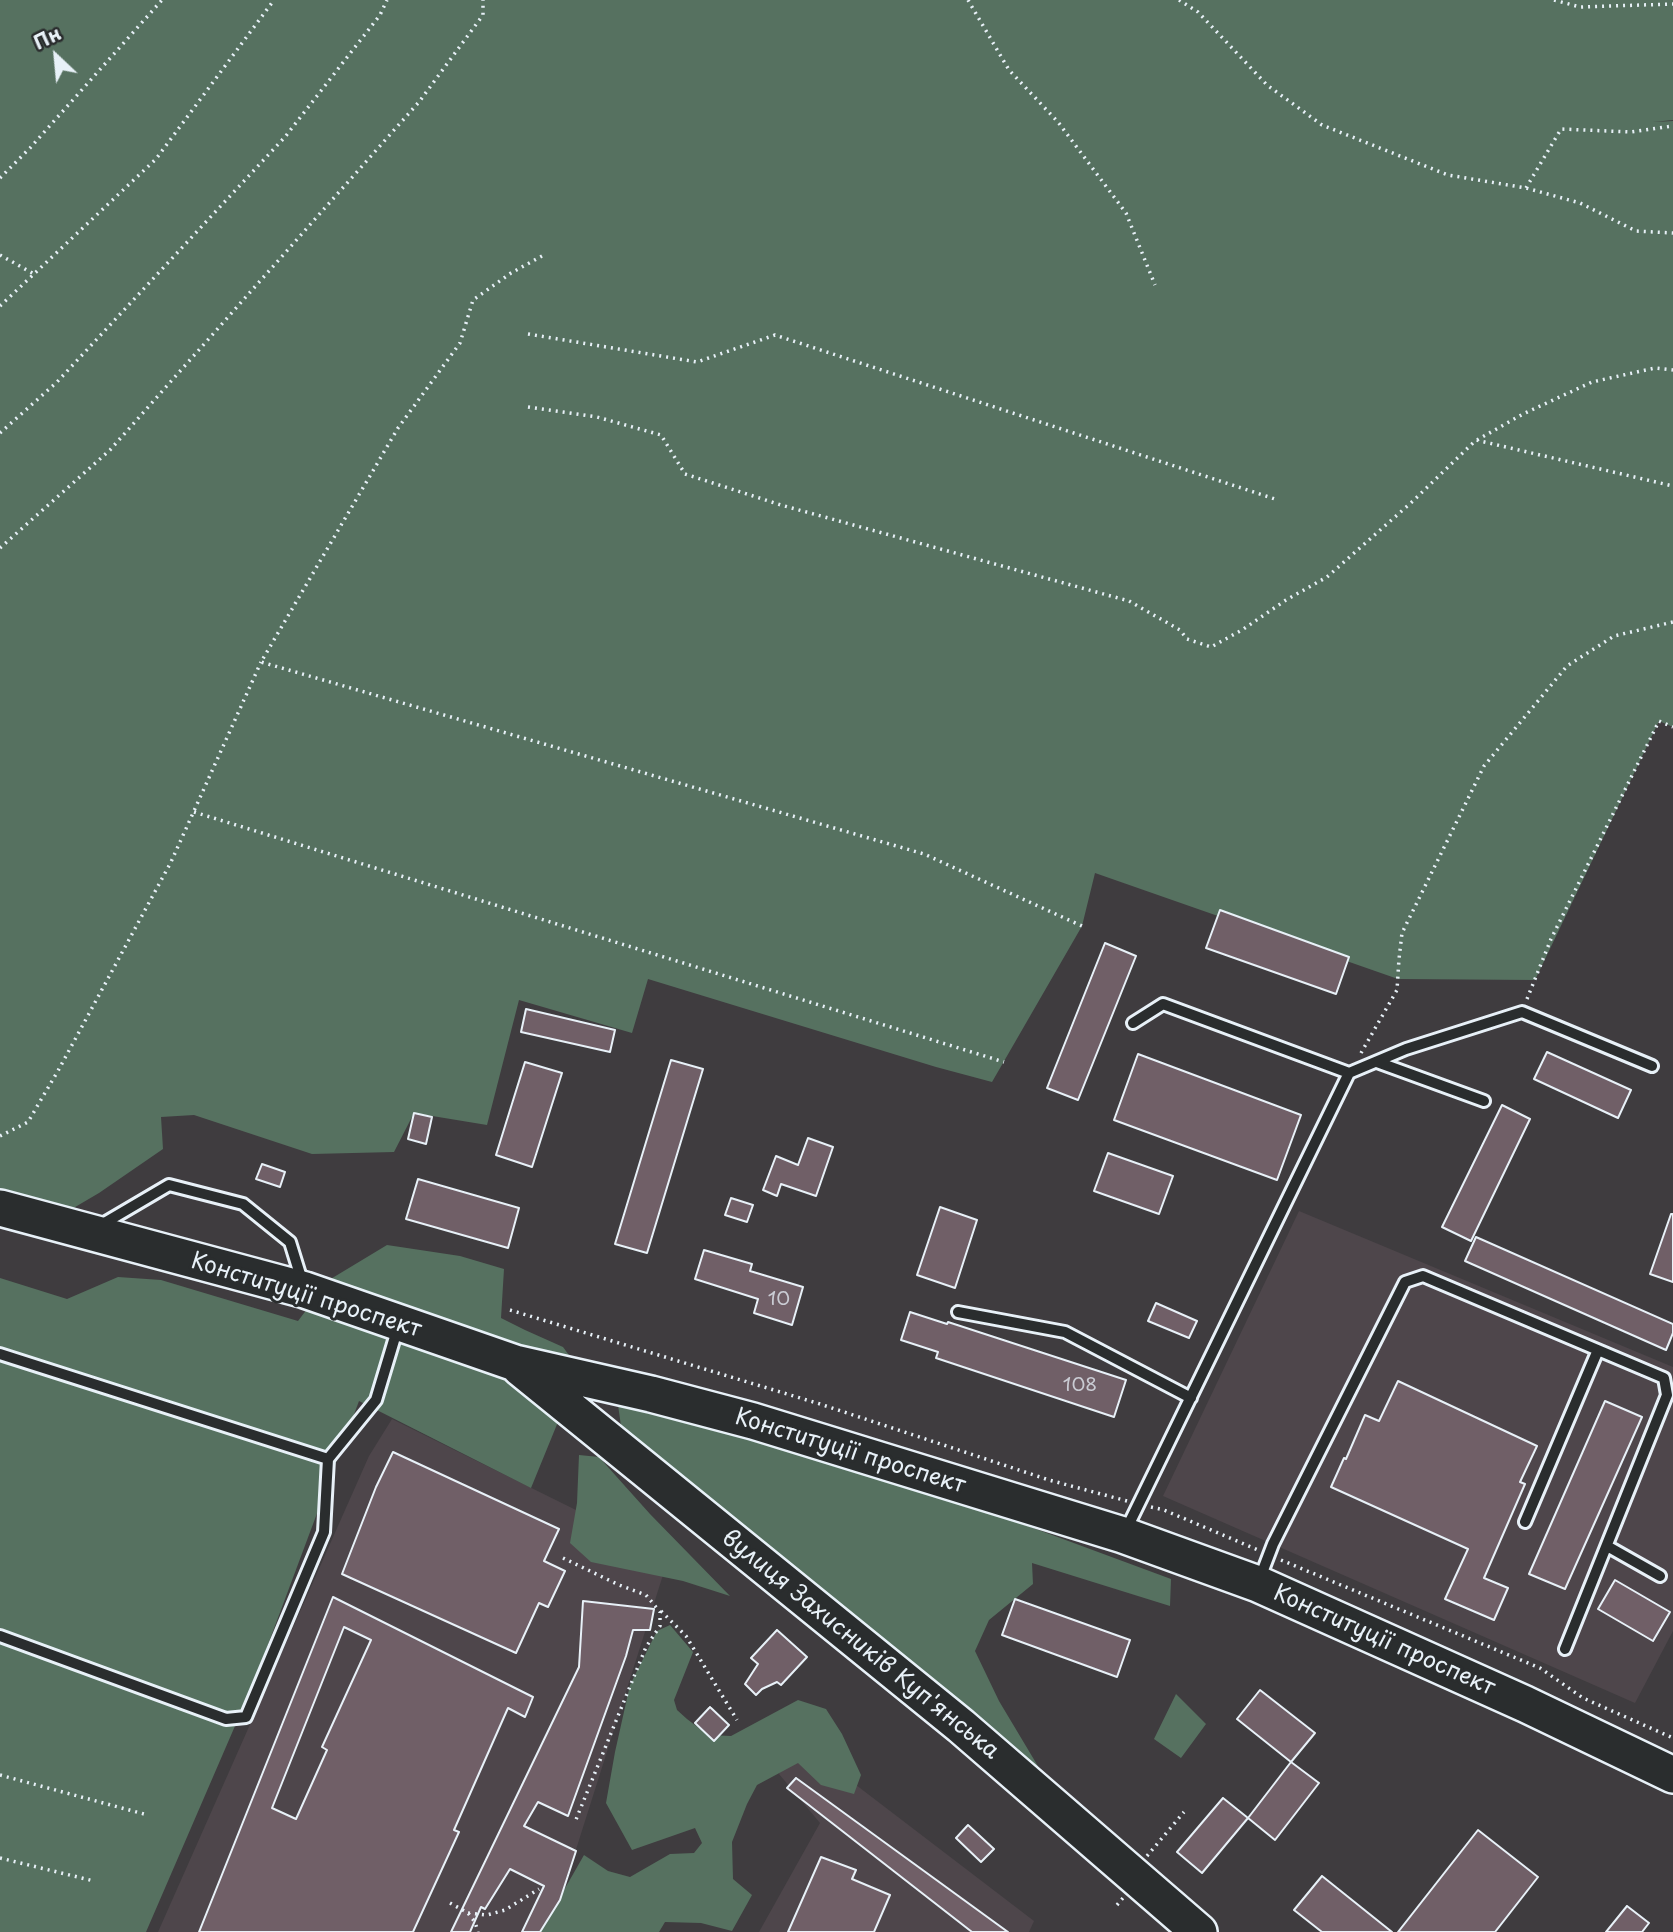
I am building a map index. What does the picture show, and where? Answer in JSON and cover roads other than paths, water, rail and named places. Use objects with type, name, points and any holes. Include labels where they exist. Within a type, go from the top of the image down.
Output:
[{"type":"main road","name":"Конституції проспект","points":[[0,1208],[305,1290],[515,1363],[753,1421],[1123,1535],[1258,1584],[1525,1704],[1673,1775]]},
{"type":"main road","name":"вулиця Захисників Куп'янська","points":[[515,1363],[961,1726],[1199,1932]]},
{"type":"lane","points":[[1133,1023],[1163,1004],[1349,1073],[1406,1049],[1522,1012],[1652,1066]]},
{"type":"lane","points":[[1377,1062],[1484,1101]]},
{"type":"lane","points":[[1123,1535],[1349,1073]]},
{"type":"lane","points":[[89,1232],[169,1185],[243,1204],[290,1242],[305,1290]]},
{"type":"lane","points":[[1258,1584],[1273,1544],[1405,1282],[1423,1276],[1664,1378],[1667,1395],[1565,1649]]},
{"type":"lane","points":[[958,1312],[1065,1332],[1191,1398]]},
{"type":"lane","points":[[0,1636],[226,1718],[246,1717],[324,1532],[328,1459],[376,1400],[399,1323]]},
{"type":"lane","points":[[1525,1522],[1598,1350]]},
{"type":"lane","points":[[0,1354],[328,1459]]},
{"type":"lane","points":[[1607,1546],[1660,1576]]}]
